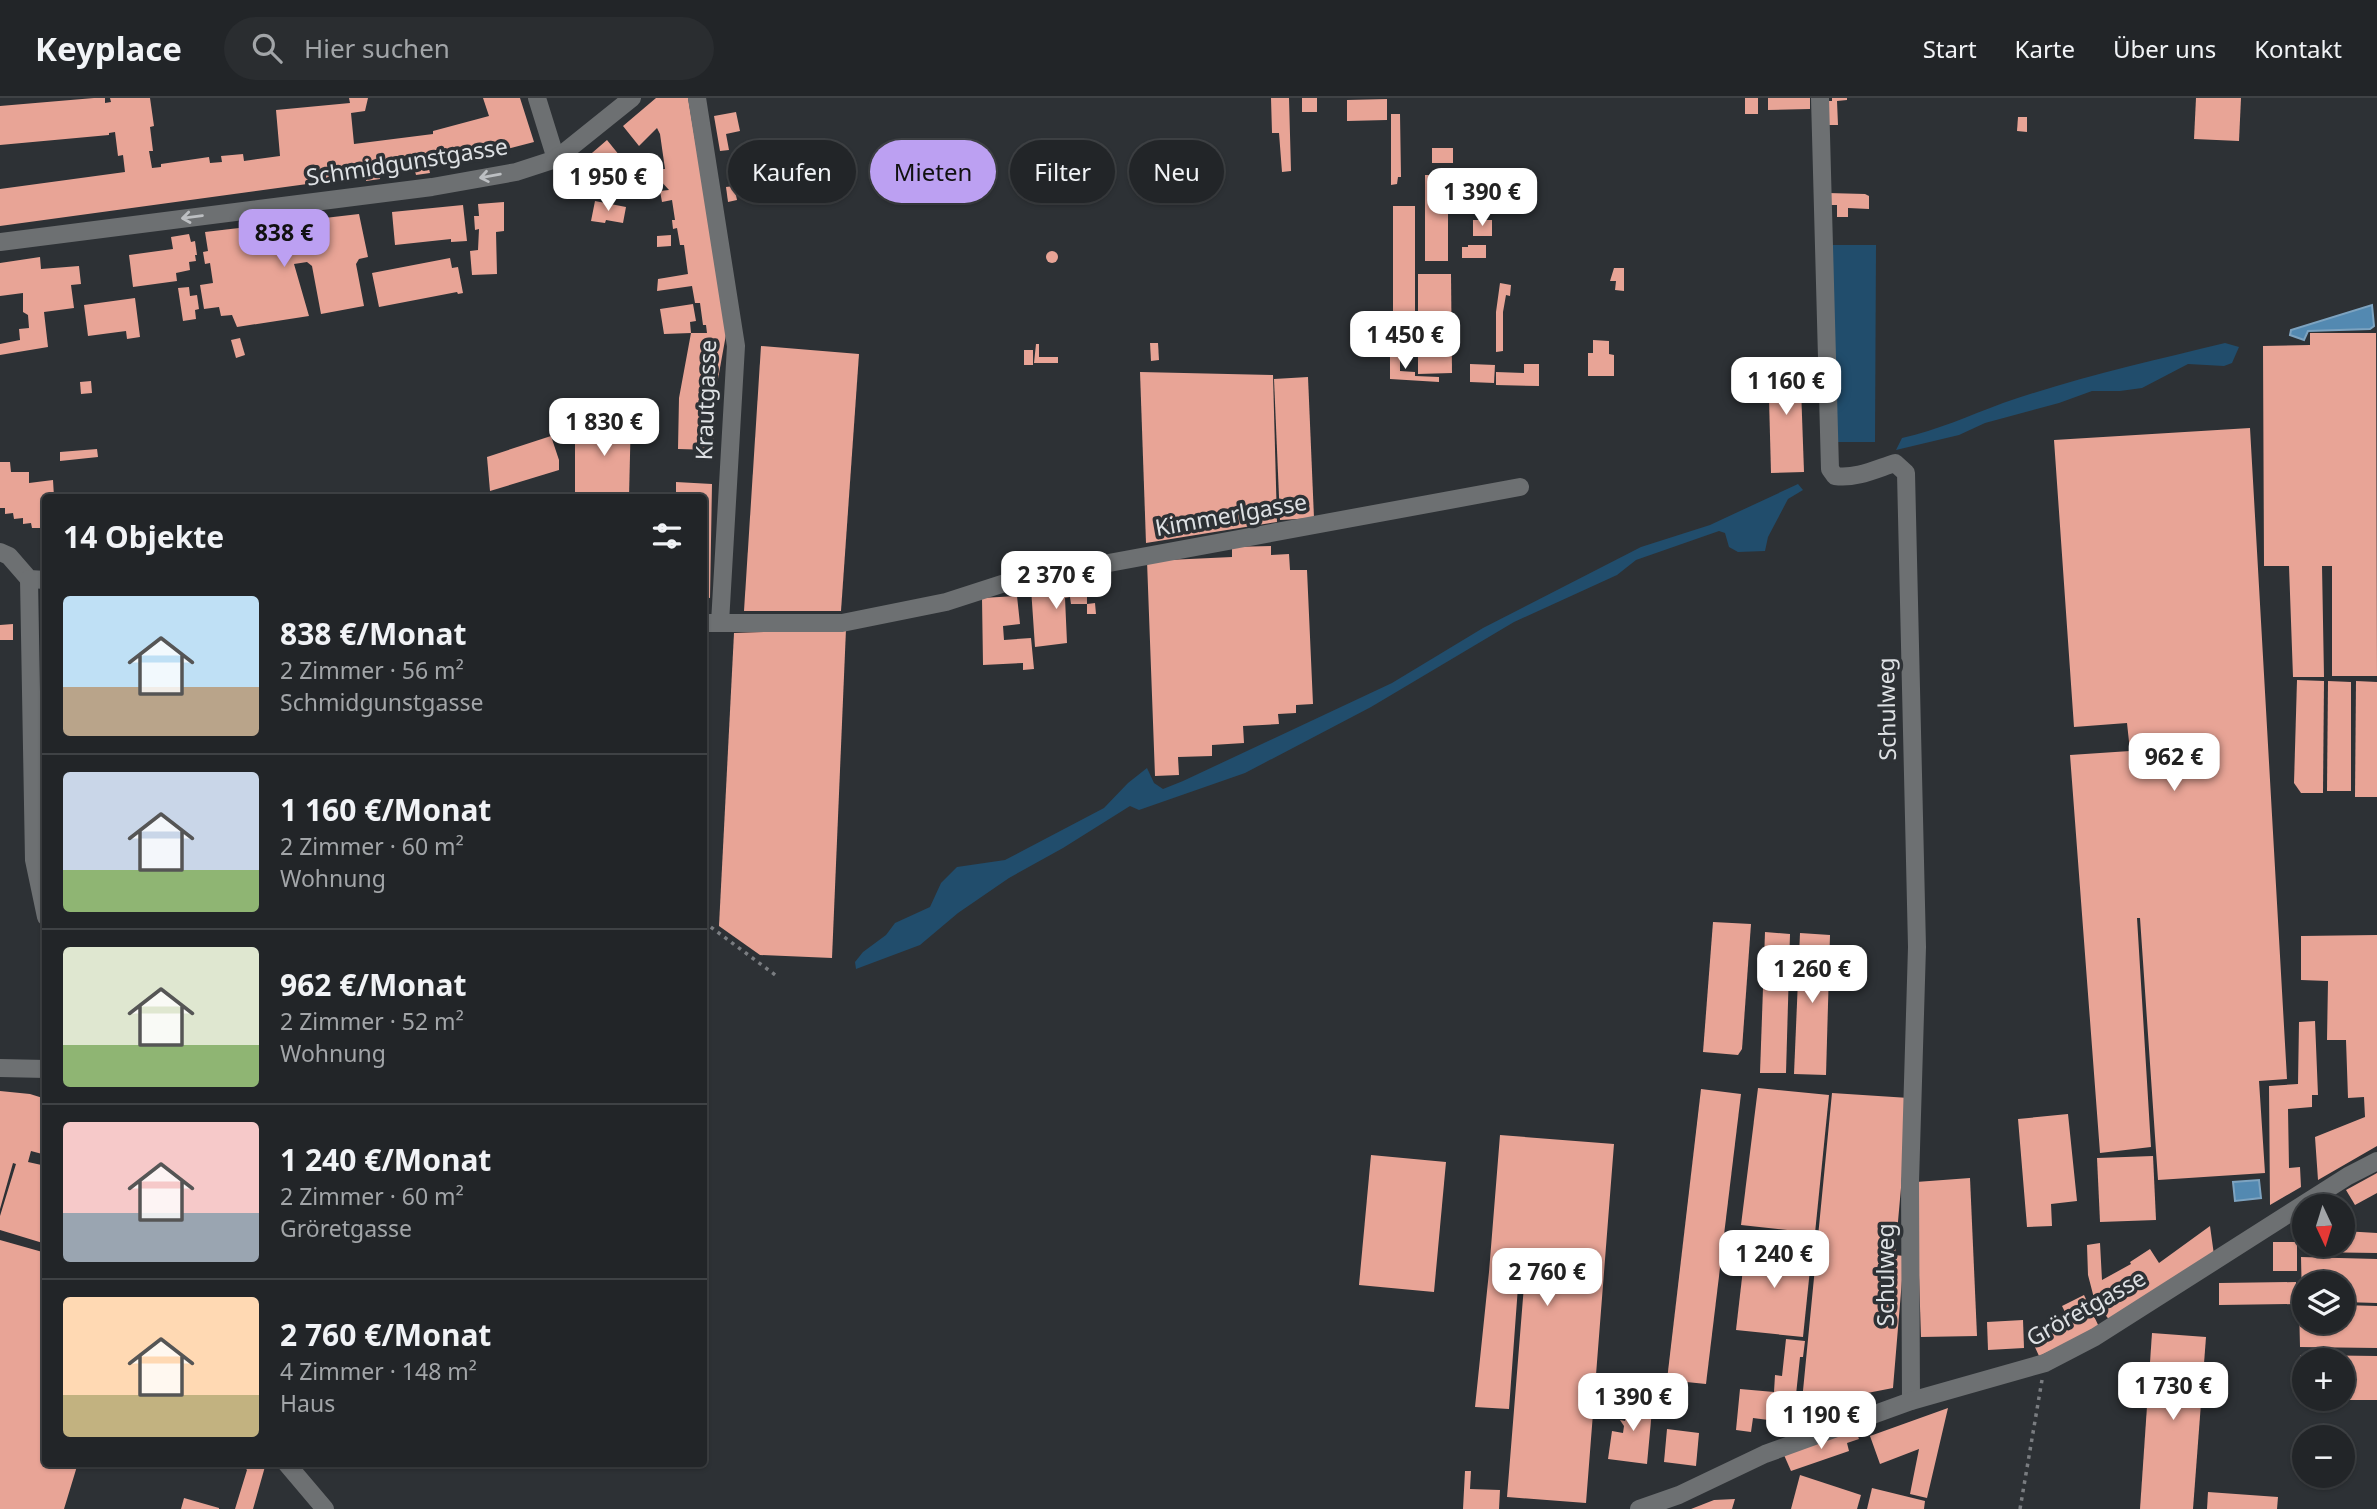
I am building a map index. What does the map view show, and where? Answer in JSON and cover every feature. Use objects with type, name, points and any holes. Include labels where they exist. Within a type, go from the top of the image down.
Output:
[{"type":"street","points":[[537,98],[556,159]]},
{"type":"street","name":"Schmidgunstgasse","points":[[0,242],[432,187],[516,172],[556,159],[632,98]]},
{"type":"street","name":"Krautgasse","points":[[697,98],[736,346],[712,623]]},
{"type":"street","name":"Schulweg","points":[[1820,98],[1830,469],[1835,476],[1842,477],[1864,474],[1895,463],[1906,473],[1917,947],[1910,1182],[1910,1401]]},
{"type":"street","name":"Kimmerlgasse","points":[[712,623],[842,623],[946,602],[1011,580],[1520,487]]},
{"type":"street","points":[[0,552],[9,556],[37,580],[34,860],[42,898]]},
{"type":"street","points":[[0,1068],[42,1069]]},
{"type":"street","name":"Gröretgasse","points":[[1639,1509],[1679,1495],[1765,1454],[1910,1401],[2045,1363],[2095,1337],[2348,1176],[2377,1161]]},
{"type":"street","points":[[289,1467],[326,1509]]},
{"type":"path","points":[[707,924],[778,977]]},
{"type":"path","points":[[2020,1509],[2045,1363]]},
{"type":"shaded area","points":[[1829,245],[1876,245],[1875,442],[1832,442]]},
{"type":"shaded area","points":[[2372,305],[2374,326],[2370,329],[2308,331],[2304,340],[2290,335],[2291,330]]},
{"type":"shaded area","points":[[2225,343],[2239,347],[2232,363],[2224,366],[2188,364],[2142,388],[2092,391],[1985,423],[1959,435],[1896,450],[1902,438],[1941,427],[2030,394],[2113,370]]},
{"type":"shaded area","points":[[1798,484],[1803,490],[1788,499],[1768,537],[1765,551],[1738,552],[1729,547],[1725,533],[1719,531],[1636,560],[1617,575],[1514,622],[1371,707],[1245,773],[1139,810],[1130,806],[1009,878],[958,913],[920,945],[856,969],[855,962],[863,952],[886,935],[895,923],[930,907],[941,883],[957,867],[1005,860],[1104,808],[1147,768],[1154,783],[1163,789],[1183,781],[1392,683],[1483,628],[1641,547],[1710,525]]},
{"type":"shaded area","points":[[2259,1180],[2261,1198],[2235,1201],[2233,1182]]},
{"type":"building","points":[[105,98],[105,103],[111,102],[110,98],[150,98],[154,126],[150,127],[153,151],[149,151],[152,168],[161,167],[161,164],[209,157],[210,163],[222,162],[221,156],[243,154],[244,161],[280,156],[276,110],[350,103],[349,98],[368,98],[365,111],[351,113],[354,144],[433,134],[433,131],[489,116],[483,98],[520,98],[534,142],[429,169],[430,173],[416,175],[415,171],[379,175],[380,179],[366,181],[366,176],[0,226],[0,189],[125,172],[123,155],[118,156],[115,132],[109,135],[0,145],[0,106]]},
{"type":"building","points":[[656,98],[688,98],[727,329],[714,401],[713,450],[678,449],[679,398],[691,333],[707,333],[700,303],[695,303],[692,286],[657,291],[658,279],[688,274],[684,245],[680,245],[677,228],[673,229],[672,220],[675,220],[672,200],[662,202],[660,191],[669,190],[659,179],[663,173],[662,169],[665,169],[660,134],[657,128],[639,146],[623,126]]},
{"type":"building","points":[[1271,98],[1289,98],[1291,171],[1282,172],[1279,133],[1272,133]]},
{"type":"building","points":[[1302,98],[1317,98],[1317,112],[1302,112]]},
{"type":"building","points":[[1745,98],[1758,98],[1758,114],[1745,114]]},
{"type":"building","points":[[1768,98],[1810,98],[1810,109],[1768,110]]},
{"type":"building","points":[[1832,98],[1847,100],[1837,101],[1838,125],[1824,125],[1824,101],[1832,101]]},
{"type":"building","points":[[2196,98],[2241,98],[2239,141],[2194,139]]},
{"type":"building","points":[[1387,99],[1387,120],[1347,121],[1347,100]]},
{"type":"building","points":[[736,112],[740,131],[726,134],[728,150],[720,151],[714,116]]},
{"type":"building","points":[[1391,114],[1400,114],[1401,177],[1398,177],[1397,184],[1391,185]]},
{"type":"building","points":[[2018,117],[2027,117],[2027,132],[2017,131]]},
{"type":"building","points":[[607,140],[628,166],[612,179],[609,178],[605,184],[600,184],[597,174],[585,159]]},
{"type":"building","points":[[1432,148],[1453,148],[1453,163],[1432,163]]},
{"type":"building","points":[[1425,175],[1448,175],[1448,261],[1425,261]]},
{"type":"building","points":[[1828,193],[1865,194],[1869,196],[1869,209],[1848,208],[1848,217],[1837,217],[1837,205],[1827,205]]},
{"type":"building","points":[[595,201],[626,207],[623,223],[591,221]]},
{"type":"building","points":[[504,202],[504,231],[496,232],[497,274],[472,275],[470,251],[478,250],[479,229],[475,230],[474,216],[479,216],[478,204]]},
{"type":"building","points":[[463,205],[467,241],[451,242],[451,239],[395,245],[392,212]]},
{"type":"building","points":[[1393,206],[1415,206],[1415,351],[1393,351]]},
{"type":"building","points":[[359,214],[368,257],[359,259],[356,264],[364,306],[321,314],[312,266],[307,262],[294,264],[309,316],[237,327],[232,315],[221,316],[219,307],[204,309],[200,285],[213,283],[210,263],[205,264],[203,252],[208,251],[205,232]]},
{"type":"building","points":[[1473,220],[1492,220],[1492,236],[1473,236]]},
{"type":"building","points":[[189,234],[191,242],[195,241],[197,255],[196,261],[189,262],[190,270],[176,273],[177,281],[133,287],[129,255],[173,249],[171,237]]},
{"type":"building","points":[[671,235],[671,246],[657,247],[657,236]]},
{"type":"building","points":[[1486,245],[1486,258],[1462,258],[1462,247]]},
{"type":"building","points":[[1052,251],[1058,257],[1052,263],[1046,257]]},
{"type":"building","points":[[40,257],[41,269],[79,266],[81,284],[71,285],[74,308],[44,312],[48,347],[0,355],[0,344],[20,340],[19,329],[29,328],[28,315],[23,312],[23,293],[0,296],[0,263]]},
{"type":"building","points":[[450,258],[452,268],[458,267],[463,293],[379,307],[372,273]]},
{"type":"building","points":[[1614,268],[1624,268],[1624,291],[1615,290],[1616,281],[1610,281]]},
{"type":"building","points":[[1418,274],[1451,274],[1452,373],[1418,374]]},
{"type":"building","points":[[1500,283],[1511,285],[1510,296],[1506,295],[1503,312],[1503,351],[1496,352],[1496,312]]},
{"type":"building","points":[[189,287],[190,296],[197,295],[199,309],[195,310],[196,319],[183,321],[178,288]]},
{"type":"building","points":[[135,298],[140,337],[127,339],[126,331],[88,336],[84,305]]},
{"type":"building","points":[[693,304],[696,321],[690,322],[691,333],[664,334],[660,309]]},
{"type":"building","points":[[2310,333],[2376,333],[2377,676],[2332,676],[2332,566],[2322,566],[2324,677],[2293,677],[2289,566],[2264,566],[2263,346],[2310,345]]},
{"type":"building","points":[[240,338],[245,355],[236,358],[231,340]]},
{"type":"building","points":[[1593,340],[1609,341],[1609,354],[1614,355],[1614,376],[1588,376],[1588,353],[1593,353]]},
{"type":"building","points":[[1150,343],[1158,343],[1159,360],[1151,361]]},
{"type":"building","points":[[1036,344],[1039,344],[1039,357],[1058,357],[1058,363],[1034,363]]},
{"type":"building","points":[[761,346],[859,354],[841,611],[744,611]]},
{"type":"building","points":[[1024,350],[1033,350],[1033,365],[1024,365]]},
{"type":"building","points":[[1390,353],[1400,353],[1400,371],[1415,372],[1415,376],[1439,377],[1439,382],[1390,379]]},
{"type":"building","points":[[1800,360],[1804,472],[1771,473],[1768,361]]},
{"type":"building","points":[[1470,364],[1495,365],[1494,383],[1470,382]]},
{"type":"building","points":[[1524,364],[1539,364],[1539,386],[1496,385],[1496,372],[1524,373]]},
{"type":"building","points":[[1140,372],[1273,375],[1277,522],[1146,543]]},
{"type":"building","points":[[1308,377],[1314,518],[1280,520],[1274,379]]},
{"type":"building","points":[[91,381],[92,393],[81,394],[80,382]]},
{"type":"building","points":[[618,413],[631,414],[629,494],[575,494],[575,429]]},
{"type":"building","points":[[2250,428],[2287,1079],[2259,1081],[2265,1173],[2158,1180],[2140,918],[2137,918],[2151,1147],[2100,1153],[2070,755],[2130,751],[2127,723],[2074,727],[2054,440]]},
{"type":"building","points":[[551,436],[559,460],[559,470],[490,491],[487,457]]},
{"type":"building","points":[[97,449],[98,457],[60,461],[60,452]]},
{"type":"building","points":[[0,462],[10,462],[11,472],[29,472],[29,483],[53,480],[54,494],[42,494],[42,544],[41,528],[32,528],[31,523],[23,524],[23,518],[14,519],[13,513],[5,514],[5,508],[0,508]]},
{"type":"building","points":[[676,482],[712,484],[710,598],[707,598],[707,494],[676,494]]},
{"type":"building","points":[[1271,546],[1271,555],[1289,554],[1290,570],[1307,570],[1313,704],[1296,705],[1296,713],[1278,714],[1279,724],[1243,726],[1244,743],[1212,745],[1212,756],[1178,757],[1179,775],[1155,776],[1147,561],[1232,557],[1232,547]]},
{"type":"building","points":[[1087,579],[1087,604],[1071,604],[1070,597],[1065,598],[1067,643],[1035,647],[1031,588],[1070,585],[1070,580]]},
{"type":"building","points":[[1017,596],[1020,624],[1003,626],[1004,640],[1031,638],[1034,669],[1023,670],[1023,663],[983,665],[982,598]]},
{"type":"building","points":[[1095,603],[1096,614],[1087,614],[1087,604]]},
{"type":"building","points":[[13,624],[13,640],[0,640],[0,625]]},
{"type":"building","points":[[846,629],[832,958],[760,955],[719,926],[734,633]]},
{"type":"building","points":[[2297,680],[2324,681],[2323,793],[2301,793],[2294,783]]},
{"type":"building","points":[[2328,681],[2351,682],[2351,791],[2327,791]]},
{"type":"building","points":[[2356,681],[2377,682],[2377,797],[2355,797]]},
{"type":"building","points":[[1713,922],[1751,924],[1742,1049],[1738,1055],[1703,1052]]},
{"type":"building","points":[[1765,932],[1790,934],[1786,1073],[1760,1073]]},
{"type":"building","points":[[1800,933],[1830,935],[1826,1075],[1794,1074]]},
{"type":"building","points":[[2377,935],[2377,1146],[2318,1180],[2315,1137],[2365,1117],[2364,1097],[2348,1098],[2346,1040],[2327,1040],[2328,981],[2301,980],[2301,936]]},
{"type":"building","points":[[2315,1021],[2318,1095],[2312,1095],[2312,1107],[2288,1109],[2289,1168],[2300,1167],[2301,1187],[2270,1205],[2269,1086],[2298,1084],[2299,1022]]},
{"type":"building","points":[[1758,1088],[1829,1095],[1815,1233],[1741,1225]]},
{"type":"building","points":[[1701,1089],[1741,1094],[1706,1384],[1667,1380]]},
{"type":"building","points":[[0,1091],[42,1098],[42,1154],[31,1151],[28,1162],[42,1165],[42,1243],[0,1230],[0,1216],[16,1164],[13,1163],[0,1209]]},
{"type":"building","points":[[1832,1093],[1909,1098],[1895,1255],[1904,1256],[1893,1388],[1826,1401],[1802,1401]]},
{"type":"building","points":[[2068,1114],[2077,1201],[2051,1204],[2052,1226],[2027,1227],[2018,1119]]},
{"type":"building","points":[[1500,1135],[1614,1144],[1586,1503],[1507,1497],[1525,1273],[1519,1273],[1509,1409],[1475,1407]]},
{"type":"building","points":[[1371,1155],[1446,1162],[1434,1292],[1359,1285]]},
{"type":"building","points":[[2153,1156],[2156,1220],[2100,1222],[2097,1158]]},
{"type":"building","points":[[2377,1173],[2377,1193],[2356,1204],[2356,1194],[2348,1194],[2346,1190]]},
{"type":"building","points":[[1970,1178],[1977,1336],[1921,1337],[1916,1182]]},
{"type":"building","points":[[2210,1226],[2214,1255],[2110,1321],[2104,1313],[2104,1301],[2095,1302],[2088,1275],[2087,1245],[2100,1243],[2102,1280],[2131,1264],[2130,1262],[2150,1249],[2159,1263]]},
{"type":"building","points":[[2356,1232],[2377,1233],[2377,1253],[2356,1253]]},
{"type":"building","points":[[0,1240],[42,1252],[42,1467],[77,1467],[64,1509],[0,1509]]},
{"type":"building","points":[[2273,1242],[2292,1242],[2292,1257],[2297,1257],[2297,1271],[2273,1271]]},
{"type":"building","points":[[1746,1243],[1812,1250],[1803,1337],[1736,1330]]},
{"type":"building","points":[[2301,1257],[2377,1259],[2377,1303],[2355,1302],[2355,1271],[2301,1271]]},
{"type":"building","points":[[2292,1282],[2292,1304],[2219,1305],[2219,1283]]},
{"type":"building","points":[[2084,1295],[2100,1329],[2039,1356],[2034,1345],[2033,1330],[2066,1314],[2062,1306]]},
{"type":"building","points":[[2355,1305],[2377,1306],[2377,1348],[2300,1347],[2300,1334],[2355,1334]]},
{"type":"building","points":[[2023,1320],[2024,1348],[1988,1350],[1987,1322]]},
{"type":"building","points":[[2152,1333],[2206,1337],[2193,1509],[2140,1509]]},
{"type":"building","points":[[1786,1339],[1805,1341],[1803,1357],[1800,1357],[1793,1423],[1753,1418],[1751,1432],[1736,1430],[1740,1389],[1774,1392],[1775,1375],[1782,1376]]},
{"type":"building","points":[[2355,1356],[2377,1356],[2377,1400],[2355,1400]]},
{"type":"building","points":[[1628,1396],[1653,1399],[1647,1464],[1608,1459],[1612,1431],[1623,1433],[1624,1426],[1620,1420],[1625,1421]]},
{"type":"building","points":[[1948,1408],[1927,1498],[1910,1494],[1919,1449],[1880,1464],[1870,1436]]},
{"type":"building","points":[[1667,1429],[1699,1433],[1696,1466],[1664,1462]]},
{"type":"building","points":[[1855,1429],[1859,1439],[1847,1443],[1849,1451],[1791,1471],[1784,1455]]},
{"type":"building","points":[[244,1467],[265,1467],[253,1509],[235,1509],[247,1470]]},
{"type":"building","points":[[1465,1471],[1471,1471],[1470,1489],[1500,1490],[1499,1509],[1463,1509]]},
{"type":"building","points":[[1800,1475],[1861,1495],[1857,1509],[1791,1509]]},
{"type":"building","points":[[1872,1488],[1925,1501],[1924,1509],[1867,1509]]},
{"type":"building","points":[[2208,1492],[2278,1497],[2277,1509],[2207,1509]]},
{"type":"building","points":[[184,1498],[219,1508],[219,1509],[181,1509]]},
{"type":"building","points":[[1735,1499],[1732,1509],[1691,1509],[1714,1500]]}]
